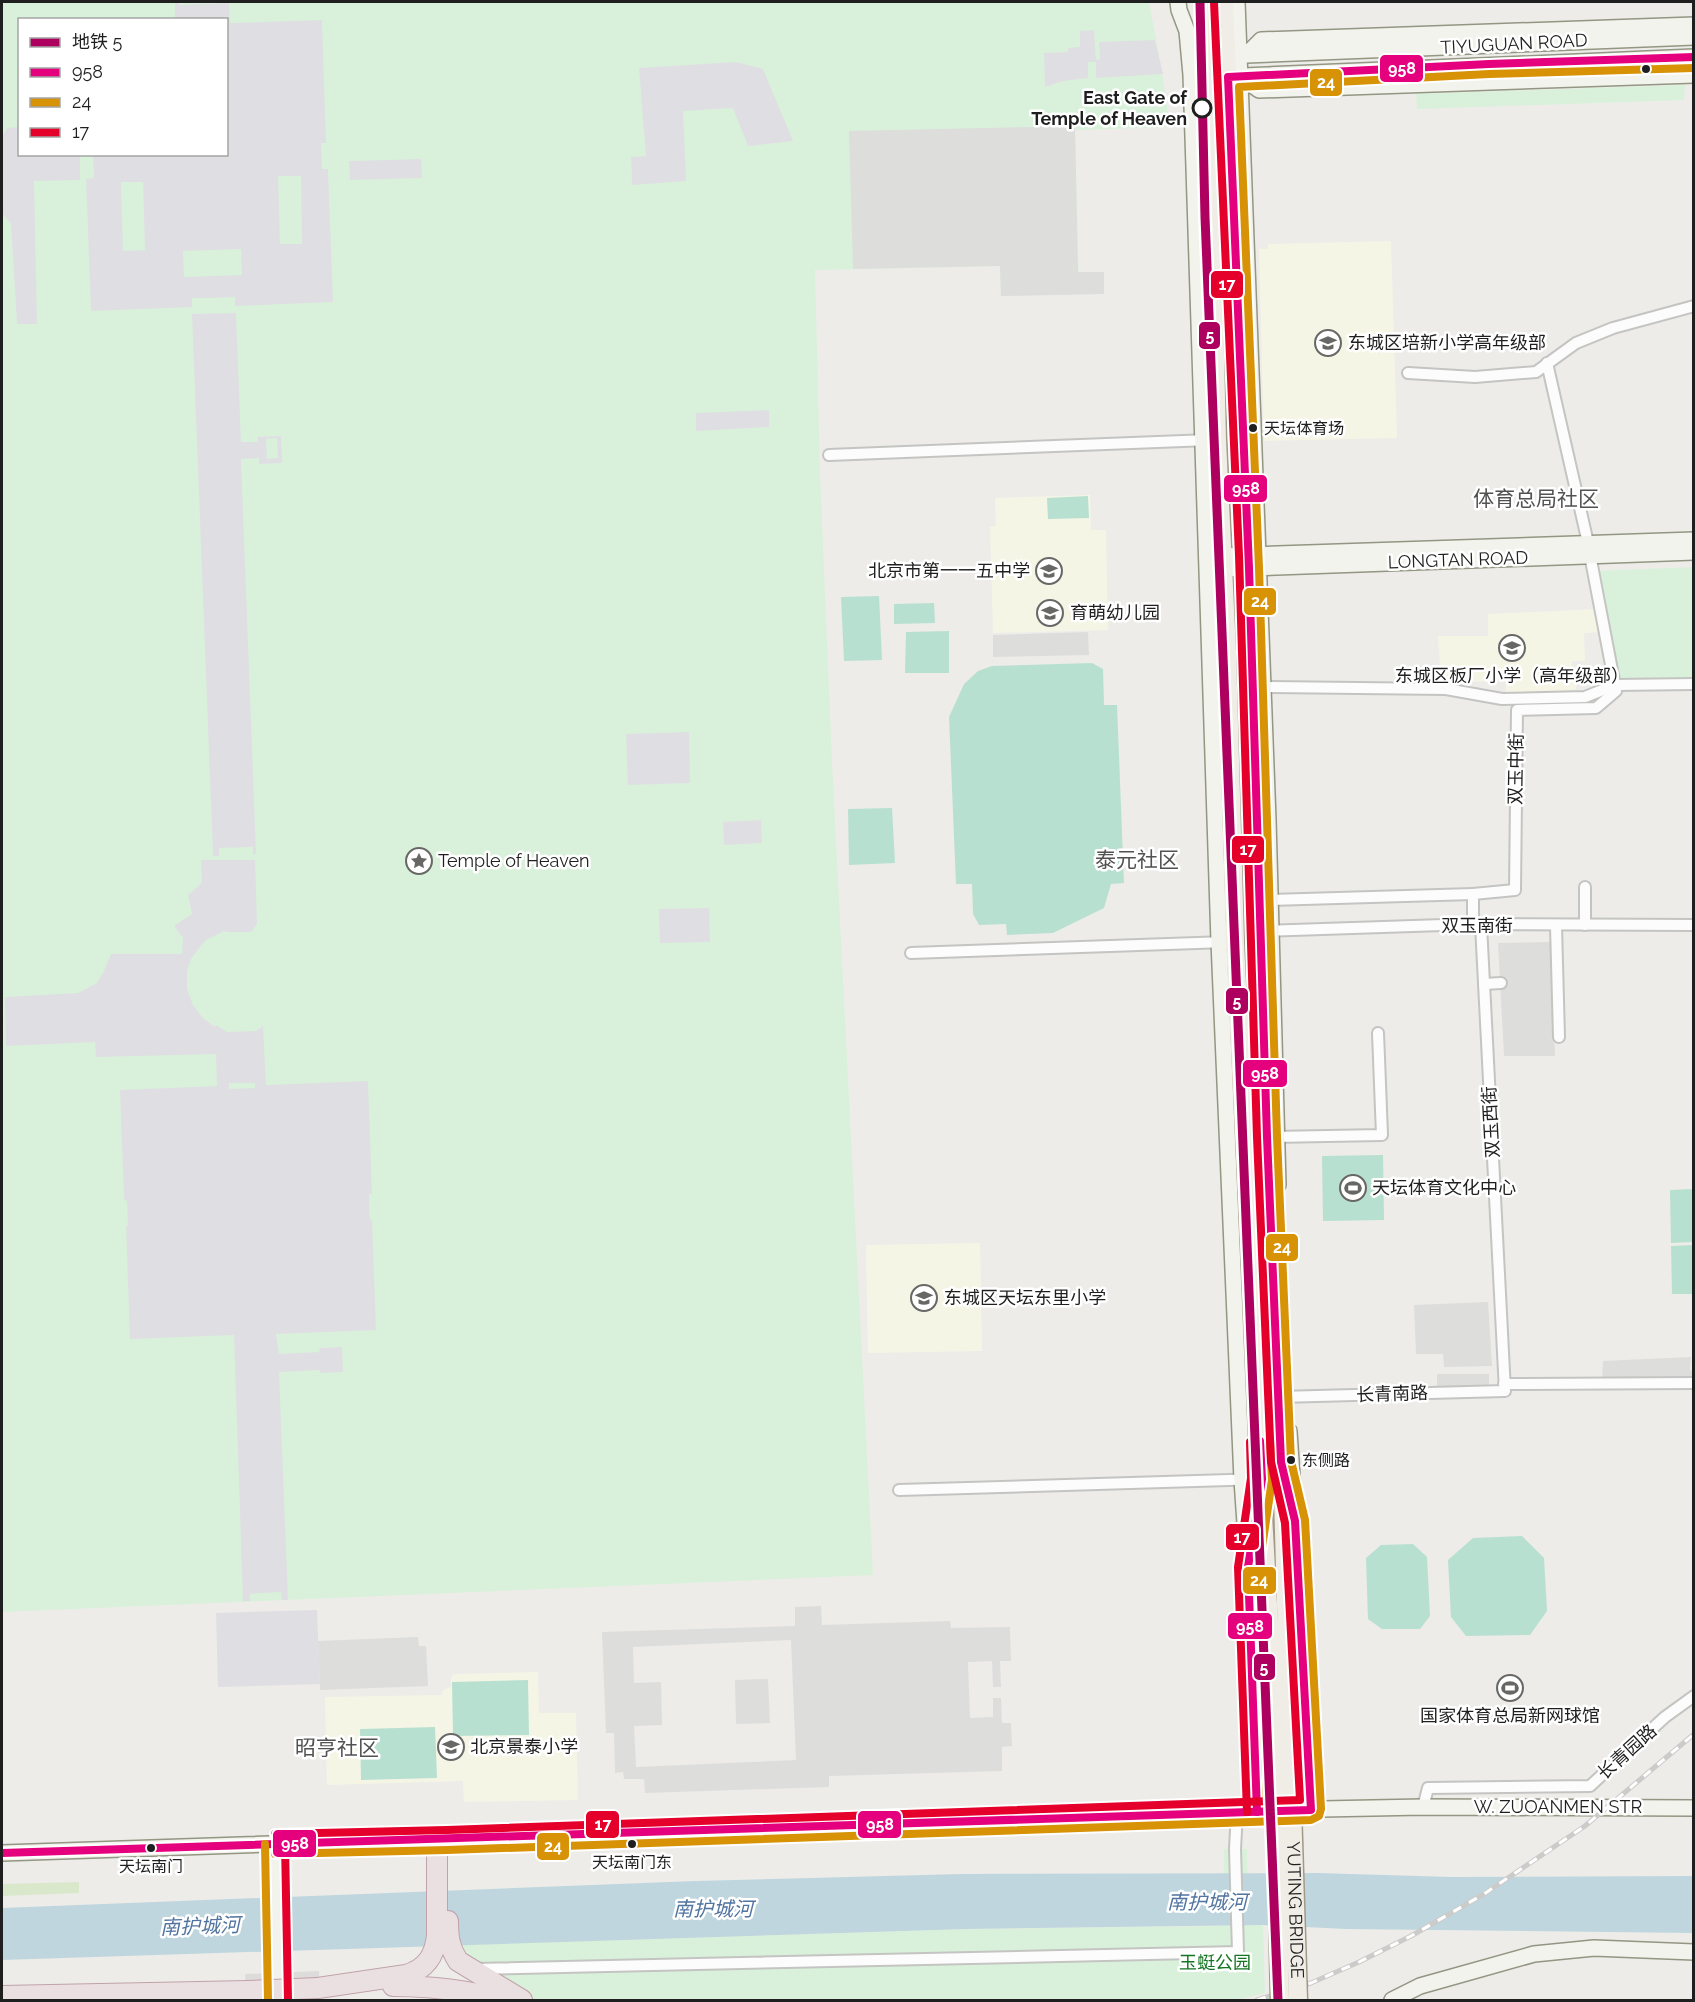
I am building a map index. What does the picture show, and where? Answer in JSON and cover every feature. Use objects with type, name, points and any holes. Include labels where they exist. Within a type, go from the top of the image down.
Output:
[{"type":"highway","points":[[318,1988],[406,1975],[418,1971],[430,1960],[436,1948],[442,1840]]},
{"type":"highway","points":[[442,1871],[451,1950],[463,1965],[522,2001]]},
{"type":"highway","points":[[2,1996],[418,1986],[472,1992],[502,2001]]},
{"type":"main road","points":[[1204,2],[1198,57],[1210,440],[1222,562],[1227,651],[1227,942],[1262,1479],[1282,1712]]},
{"type":"main road","points":[[1224,2],[1234,77],[1254,561],[1272,1137],[1283,1397],[1282,1712]]},
{"type":"main road","name":"YUTING BRIDGE","points":[[1280,2001],[1282,1712]]},
{"type":"main road","name":"YUTING BRIDGE","points":[[1282,1712],[1298,2001]]},
{"type":"street","points":[[1178,2],[1198,57]]},
{"type":"street","points":[[1237,2],[1233,56],[1251,50],[1261,40],[1694,25]]},
{"type":"street","name":"TIYUGUAN ROAD","points":[[1198,57],[1694,37]]},
{"type":"street","points":[[1199,78],[1694,57]]},
{"type":"street","points":[[1234,77],[1259,90],[1694,75]]},
{"type":"street","points":[[1408,373],[1475,377],[1536,372],[1576,343],[1613,327],[1694,306]]},
{"type":"street","points":[[1547,363],[1589,549],[1615,685]]},
{"type":"street","points":[[829,455],[1210,440],[1242,1480],[1248,1567],[1257,1812]]},
{"type":"street","name":"LONGTAN ROAD","points":[[1222,562],[1589,549],[1694,540]]},
{"type":"street","name":"LONGTAN ROAD","points":[[1589,549],[1694,552]]},
{"type":"street","points":[[1258,687],[1446,689],[1502,699],[1585,697],[1615,685],[1694,684]]},
{"type":"street","name":"双玉中街","points":[[1473,894],[1515,890],[1517,710],[1596,708],[1616,691],[1615,685]]},
{"type":"street","points":[[1585,887],[1585,926]]},
{"type":"street","points":[[1266,900],[1473,894],[1477,925]]},
{"type":"street","name":"双玉南街","points":[[1266,931],[1477,925],[1694,924]]},
{"type":"street","name":"双玉西街","points":[[1477,925],[1484,984],[1505,1388]]},
{"type":"street","points":[[1556,926],[1559,1037]]},
{"type":"street","points":[[910,953],[1227,942]]},
{"type":"street","points":[[1484,984],[1501,983]]},
{"type":"street","points":[[1272,1137],[1382,1135],[1378,1033]]},
{"type":"street","name":"长青南路","points":[[1283,1397],[1694,1383]]},
{"type":"street","points":[[1283,1397],[1295,1521],[1311,1810]]},
{"type":"street","points":[[1281,1462],[1295,1521]]},
{"type":"street","points":[[898,1490],[1262,1479],[1248,1567]]},
{"type":"street","name":"长青园路","points":[[1423,1807],[1428,1788],[1590,1786],[1665,1717],[1694,1696]]},
{"type":"street","points":[[1255,1771],[1309,1768]]},
{"type":"street","name":"W. ZUOANMEN STR","points":[[2,1854],[1237,1812],[1423,1807],[1694,1808]]},
{"type":"street","points":[[1284,1811],[1288,2001]]},
{"type":"street","points":[[463,1965],[1238,1952],[1235,1849],[1237,1812]]},
{"type":"street","points":[[275,1844],[278,2001]]},
{"type":"street","points":[[1392,2001],[1420,1986],[1534,1954],[1594,1947],[1694,1952]]},
{"type":"shaded area","points":[[175,3],[179,5],[229,3],[230,23],[322,20],[326,143],[321,143],[322,169],[328,169],[333,302],[235,306],[235,297],[192,298],[192,307],[91,311],[86,179],[94,178],[93,156],[228,156],[228,18],[175,18]],"holes":[[[278,176],[301,176],[302,244],[280,244]],[[121,182],[143,182],[145,250],[123,251]],[[241,249],[242,275],[184,277],[183,251]]]},
{"type":"shaded area","points":[[1094,30],[1096,60],[1100,59],[1099,42],[1155,40],[1163,74],[1096,78],[1096,62],[1088,62],[1088,78],[1063,81],[1045,87],[1044,53],[1068,52],[1068,48],[1080,47],[1080,31]]},
{"type":"shaded area","points":[[736,62],[763,69],[793,141],[748,146],[733,108],[683,111],[686,181],[632,185],[631,157],[646,156],[639,68]]},
{"type":"shaded area","points":[[1075,126],[1078,272],[1104,272],[1104,294],[1001,296],[1000,266],[853,269],[849,131]]},
{"type":"shaded area","points":[[18,127],[18,156],[80,156],[80,180],[34,181],[37,324],[17,324],[11,224],[2,213],[2,137],[7,128]]},
{"type":"shaded area","points":[[421,159],[422,178],[350,180],[349,161]]},
{"type":"shaded area","name":"东城区培新小学高年级部","points":[[1391,241],[1397,438],[1264,441],[1259,249],[1268,249],[1268,244]]},
{"type":"shaded area","points":[[236,313],[241,442],[258,442],[258,437],[281,436],[282,463],[259,464],[259,458],[241,459],[256,854],[253,854],[253,847],[219,848],[219,856],[213,856],[192,314]],"holes":[[[277,438],[278,458],[267,459],[266,439]]]},
{"type":"shaded area","points":[[769,410],[769,427],[696,431],[696,413]]},
{"type":"shaded area","name":"北京市第一一五中学","points":[[1090,495],[1091,530],[1106,530],[1108,630],[993,633],[990,527],[996,526],[995,498]]},
{"type":"shaded area","name":"东城区板厂小学（高年级部）","points":[[1599,609],[1599,632],[1584,633],[1585,661],[1572,661],[1571,677],[1576,678],[1576,695],[1506,695],[1506,681],[1441,682],[1438,636],[1488,636],[1488,614]]},
{"type":"shaded area","points":[[1088,632],[1089,655],[993,657],[993,635]]},
{"type":"shaded area","points":[[689,732],[690,783],[628,785],[626,734]]},
{"type":"shaded area","points":[[761,820],[762,843],[724,845],[723,822]]},
{"type":"shaded area","points":[[201,860],[255,860],[257,924],[251,932],[224,931],[206,940],[191,959],[187,971],[187,989],[193,1005],[203,1018],[227,1032],[256,1031],[263,1026],[266,1085],[368,1081],[372,1194],[369,1194],[369,1207],[372,1220],[376,1330],[276,1334],[279,1354],[319,1352],[320,1348],[342,1347],[343,1372],[320,1373],[320,1370],[279,1372],[288,1600],[282,1600],[281,1592],[250,1594],[250,1601],[243,1601],[234,1335],[130,1339],[127,1201],[124,1200],[120,1090],[217,1086],[216,1054],[96,1057],[95,1042],[6,1046],[5,997],[78,993],[97,983],[111,954],[182,954],[183,938],[174,926],[192,914],[188,895],[202,883]],"holes":[[[229,1083],[255,1083],[255,1088],[229,1089]]]},
{"type":"shaded area","points":[[709,908],[710,942],[660,943],[659,909]]},
{"type":"shaded area","points":[[1551,942],[1555,1056],[1504,1056],[1498,943]]},
{"type":"shaded area","name":"东城区天坛东里小学","points":[[980,1243],[982,1351],[868,1353],[866,1245]]},
{"type":"shaded area","points":[[1488,1302],[1492,1366],[1444,1367],[1443,1354],[1416,1354],[1414,1305]]},
{"type":"shaded area","points":[[1691,1357],[1690,1370],[1693,1371],[1693,1382],[1602,1381],[1603,1361]]},
{"type":"shaded area","points":[[1437,1374],[1489,1374],[1489,1387],[1437,1387]]},
{"type":"shaded area","points":[[821,1606],[822,1625],[950,1621],[951,1628],[1010,1627],[1011,1661],[1000,1661],[1001,1687],[993,1687],[992,1661],[968,1662],[970,1718],[993,1717],[993,1698],[1001,1698],[1002,1723],[1011,1723],[1012,1746],[1002,1747],[1002,1771],[829,1776],[829,1787],[645,1793],[644,1779],[624,1779],[623,1772],[615,1773],[614,1733],[606,1733],[602,1632],[795,1626],[795,1607]],"holes":[[[791,1640],[796,1760],[636,1767],[634,1726],[662,1725],[661,1682],[634,1683],[633,1647]]]},
{"type":"shaded area","points":[[317,1610],[320,1684],[218,1687],[216,1613]]},
{"type":"shaded area","points":[[418,1637],[419,1646],[426,1646],[428,1686],[320,1690],[318,1641]]},
{"type":"shaded area","name":"北京景泰小学","points":[[538,1672],[539,1713],[576,1713],[578,1800],[464,1802],[463,1781],[327,1785],[325,1697],[442,1695],[443,1690],[451,1687],[451,1677],[454,1674]]},
{"type":"shaded area","points":[[768,1679],[770,1723],[736,1724],[735,1680]]},
{"type":"green space","name":"Temple of Heaven","points":[[2,2],[1149,2],[1170,127],[1075,130],[1079,294],[1001,296],[1000,266],[815,270],[820,474],[832,762],[873,1575],[2,1612]]},
{"type":"green space","points":[[1685,85],[1684,100],[1417,109],[1416,94]]},
{"type":"green space","points":[[1088,496],[1089,518],[1048,519],[1047,498]]},
{"type":"green space","points":[[1693,567],[1693,682],[1625,682],[1618,679],[1598,571]]},
{"type":"green space","points":[[879,596],[882,660],[844,661],[841,597]]},
{"type":"green space","points":[[934,603],[935,623],[894,624],[894,604]]},
{"type":"green space","points":[[949,631],[949,673],[905,673],[906,632]]},
{"type":"green space","points":[[1092,663],[1103,669],[1104,705],[1117,705],[1124,883],[1111,884],[1104,908],[1053,933],[1007,935],[1006,924],[979,925],[973,914],[972,884],[956,884],[949,717],[964,684],[978,671],[992,666]]},
{"type":"green space","points":[[892,808],[895,863],[849,865],[848,809]]},
{"type":"green space","name":"天坛体育文化中心","points":[[1383,1155],[1384,1220],[1323,1221],[1322,1156]]},
{"type":"green space","points":[[1693,1189],[1693,1242],[1671,1243],[1670,1190]]},
{"type":"green space","points":[[1693,1245],[1693,1294],[1672,1294],[1671,1246]]},
{"type":"green space","points":[[1522,1536],[1544,1558],[1547,1611],[1530,1635],[1466,1636],[1451,1617],[1448,1560],[1473,1538]]},
{"type":"green space","points":[[1413,1544],[1427,1557],[1430,1616],[1420,1629],[1382,1629],[1368,1619],[1366,1558],[1381,1545]]},
{"type":"green space","points":[[528,1680],[529,1735],[453,1736],[452,1682]]},
{"type":"green space","points":[[435,1727],[437,1778],[361,1780],[360,1729]]},
{"type":"green space","name":"玉蜓公园","points":[[1224,1849],[1247,1849],[1249,1925],[1263,1925],[1265,1993],[1236,2000],[535,2000],[483,1974],[457,1945],[967,1929],[1223,1926]]},
{"type":"green space","points":[[79,1882],[79,1893],[2,1896],[2,1884]]},
{"type":"water","name":"南护城河","points":[[1317,1873],[1451,1877],[1694,1876],[1693,1933],[1346,1929],[1263,1925],[967,1929],[2,1960],[2,1908],[696,1881],[962,1874]]},
{"type":"pier","points":[[319,1971],[320,2000],[246,2000],[245,1974]]},
{"type":"railway","points":[[1257,2000],[1311,1983],[1359,1962],[1411,1936],[1484,1894],[1585,1826],[1694,1734]]},
{"type":"metro line","name":"5","points":[[1200,2],[1205,217],[1278,2000]]},
{"type":"transit line","name":"17","points":[[275,1834],[1300,1800],[1285,1523],[1271,1462],[1257,1137],[1239,555],[1214,2]]},
{"type":"transit line","name":"958","points":[[2,1853],[1311,1810],[1295,1521],[1281,1462],[1267,1137],[1249,568],[1228,77],[1694,57]]},
{"type":"transit line","name":"24","points":[[275,1854],[1311,1820],[1319,1816],[1321,1809],[1305,1520],[1291,1461],[1239,87],[1489,74],[1694,68]]},
{"type":"transit line","name":"24","points":[[1267,1812],[1259,1568],[1272,1480],[1270,1440]]},
{"type":"transit line","name":"958","points":[[1257,1812],[1248,1567],[1262,1479],[1260,1441]]},
{"type":"transit line","name":"17","points":[[1247,1812],[1238,1567],[1251,1478],[1250,1442]]},
{"type":"transit line","name":"24","points":[[265,1844],[268,2000]]},
{"type":"transit line","name":"17","points":[[285,1844],[288,2000]]},
{"type":"place","name":"East Gate of Temple of Heaven","points":[[1202,108]]},
{"type":"place","name":"东城区培新小学高年级部","points":[[1328,343]]},
{"type":"place","name":"天坛体育场","points":[[1253,428]]},
{"type":"place","name":"北京市第一一五中学","points":[[1049,571]]},
{"type":"place","name":"育萌幼儿园","points":[[1050,613]]},
{"type":"place","name":"东城区板厂小学（高年级部）","points":[[1512,648]]},
{"type":"place","name":"Temple of Heaven","points":[[419,861]]},
{"type":"place","name":"天坛体育文化中心","points":[[1353,1188]]},
{"type":"place","name":"东城区天坛东里小学","points":[[924,1298]]},
{"type":"place","name":"东侧路","points":[[1291,1460]]},
{"type":"place","name":"国家体育总局新网球馆","points":[[1510,1688]]},
{"type":"place","name":"北京景泰小学","points":[[451,1747]]},
{"type":"place","name":"天坛南门东","points":[[632,1844]]},
{"type":"place","name":"天坛南门","points":[[151,1848]]},
{"type":"district","name":"体育总局社区","points":[[1536,499]]},
{"type":"district","name":"泰元社区","points":[[1137,860]]},
{"type":"district","name":"昭亨社区","points":[[337,1748]]}]
